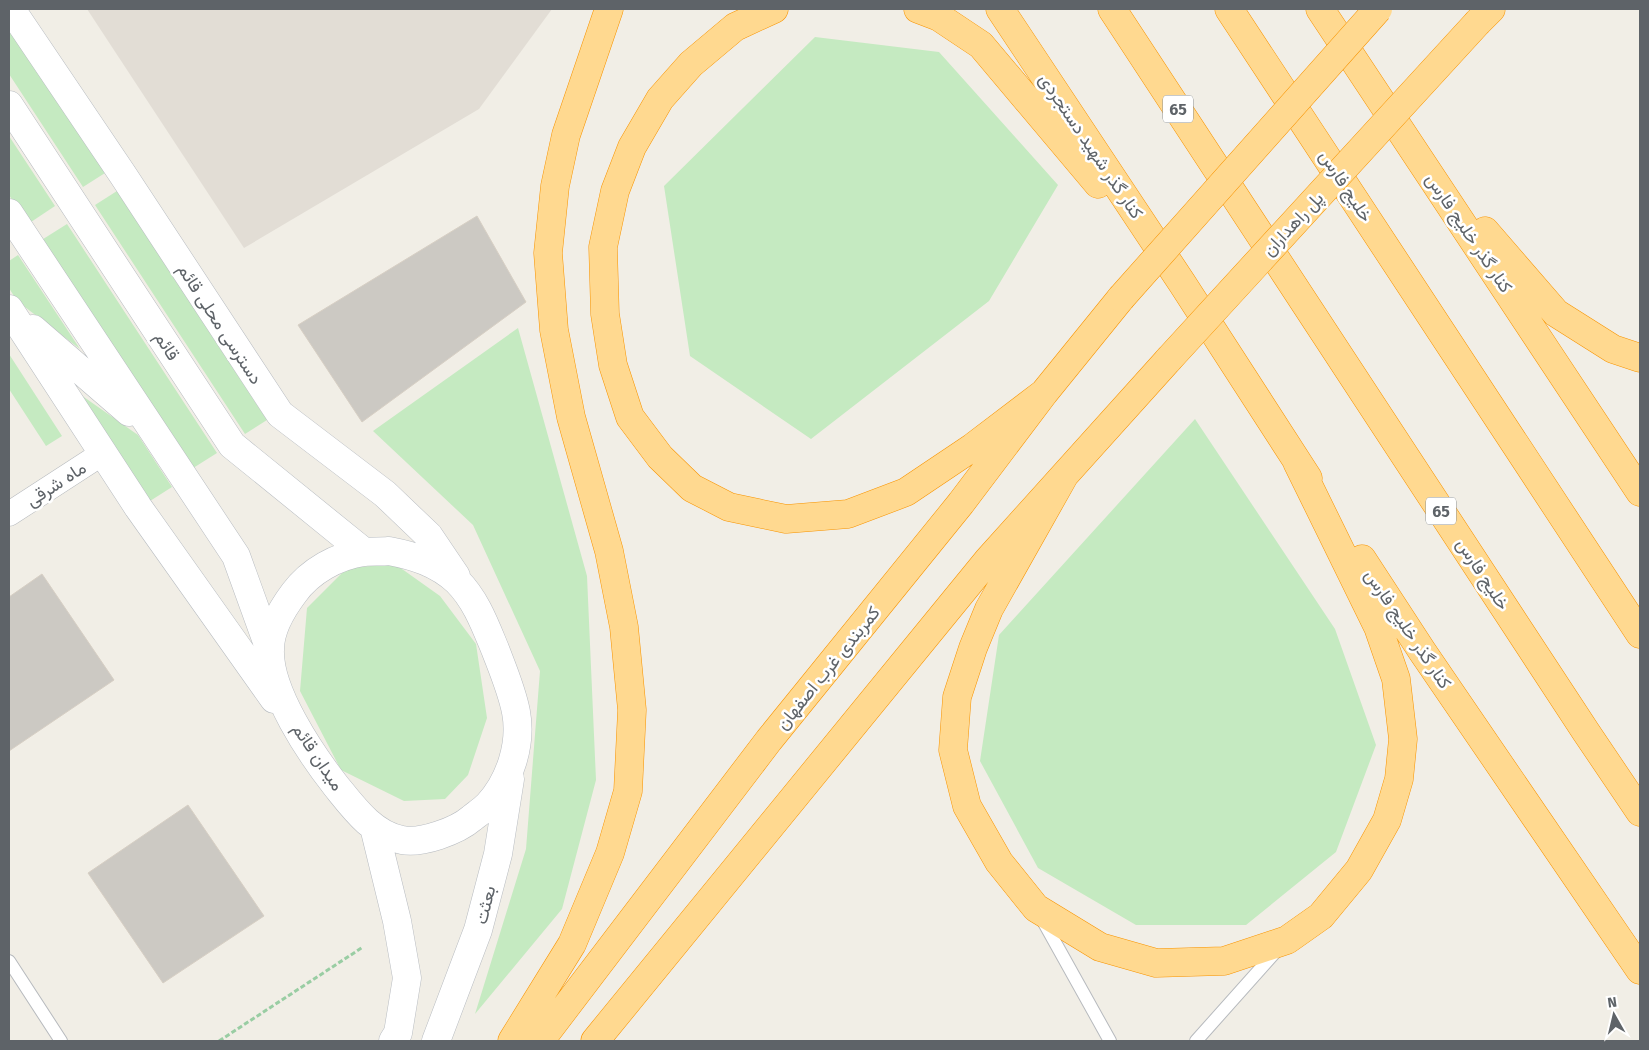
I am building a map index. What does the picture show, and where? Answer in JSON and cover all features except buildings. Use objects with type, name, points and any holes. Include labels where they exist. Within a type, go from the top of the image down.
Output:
[{"type":"highway","points":[[512,1041],[572,944],[610,853],[628,791],[632,710],[624,626],[609,551],[571,417],[554,330],[548,253],[555,186],[566,136],[609,9]]},
{"type":"highway","points":[[774,9],[735,28],[691,64],[672,85],[660,99],[632,147],[615,191],[603,247],[605,314],[613,365],[630,417],[660,457],[692,488],[729,507],[786,519],[848,514],[906,492],[973,447],[1044,393]]},
{"type":"highway","points":[[918,9],[939,18],[981,45],[1182,282]]},
{"type":"highway","name":"کنار گذر شهید دستجردی","points":[[1000,9],[1182,282]]},
{"type":"highway","name":"خلیج فارس","points":[[1112,9],[1640,812]]},
{"type":"highway","name":"خلیج فارس","points":[[1229,9],[1640,634]]},
{"type":"highway","points":[[1320,9],[1413,149],[1556,313],[1613,349],[1640,358]]},
{"type":"highway","name":"کمربندی غرب اصفهان","points":[[540,1041],[769,740],[961,503],[1044,393],[1121,298],[1378,9]]},
{"type":"highway","name":"پل راهداران","points":[[1064,476],[1482,13]]},
{"type":"highway","name":"کنار گذر خلیج فارس","points":[[1413,149],[1640,492]]},
{"type":"highway","name":"کنار گذر خلیج فارس","points":[[1182,282],[1297,462],[1422,651],[1640,970]]},
{"type":"highway","points":[[1064,476],[989,609],[973,648],[957,697],[953,750],[967,806],[999,862],[1036,908],[1100,947],[1156,963],[1224,961],[1287,940],[1321,916],[1359,870],[1386,820],[1399,779],[1403,739],[1396,679],[1378,627],[1297,462]]},
{"type":"highway","points":[[595,1041],[988,560],[1064,476]]},
{"type":"main road","name":"دسترسی محلی قائم","points":[[11,9],[280,414],[385,494],[430,536],[473,600]]},
{"type":"main road","name":"قائم","points":[[9,105],[232,445],[364,552]]},
{"type":"main road","points":[[9,213],[236,556],[270,650]]},
{"type":"main road","points":[[9,309],[153,433]]},
{"type":"main road","points":[[9,309],[138,507],[316,759]]},
{"type":"main road","name":"میدان قائم","points":[[389,551],[414,556],[437,566],[456,581],[473,600],[484,621],[510,690],[516,714],[517,738],[512,762],[502,785],[488,805],[468,821],[446,832],[422,839],[403,840],[382,833],[351,805],[316,759],[281,701],[273,676],[270,650],[274,628],[284,606],[299,586],[318,570],[340,558],[364,552],[389,551]]},
{"type":"main road","name":"بعثت","points":[[436,1041],[478,930],[498,854],[512,762]]},
{"type":"main road","points":[[374,827],[397,921],[407,978],[398,1033],[393,1041]]},
{"type":"street","name":"ماه شرقی","points":[[9,514],[103,453]]},
{"type":"lane","points":[[1036,908],[1110,1041]]},
{"type":"lane","points":[[1196,1041],[1287,940]]},
{"type":"lane","points":[[9,961],[62,1041]]},
{"type":"path","points":[[219,1041],[363,947]]},
{"type":"shaded area","points":[[87,9],[552,9],[479,109],[244,248]]},
{"type":"green space","points":[[9,27],[105,173],[83,187],[9,74]]},
{"type":"green space","points":[[815,37],[939,52],[1058,185],[989,301],[811,439],[690,356],[664,186]]},
{"type":"green space","points":[[9,136],[55,206],[28,224],[9,195]]},
{"type":"green space","points":[[117,191],[267,420],[245,434],[95,205]]},
{"type":"green space","points":[[67,224],[217,453],[190,470],[40,241]]},
{"type":"green space","points":[[18,255],[80,349],[17,301],[9,288],[9,261]]},
{"type":"green space","points":[[518,328],[587,576],[596,780],[562,909],[475,1014],[526,849],[540,671],[473,525],[373,431]]},
{"type":"green space","points":[[9,354],[62,436],[46,446],[9,389]]},
{"type":"green space","points":[[81,395],[138,435],[172,487],[150,501]]},
{"type":"green space","points":[[1195,419],[1335,629],[1376,745],[1336,852],[1246,925],[1136,925],[1038,868],[980,761],[999,635]]},
{"type":"green space","points":[[395,564],[440,596],[476,644],[487,718],[468,775],[445,799],[404,801],[341,770],[300,691],[307,608],[347,568]]}]
